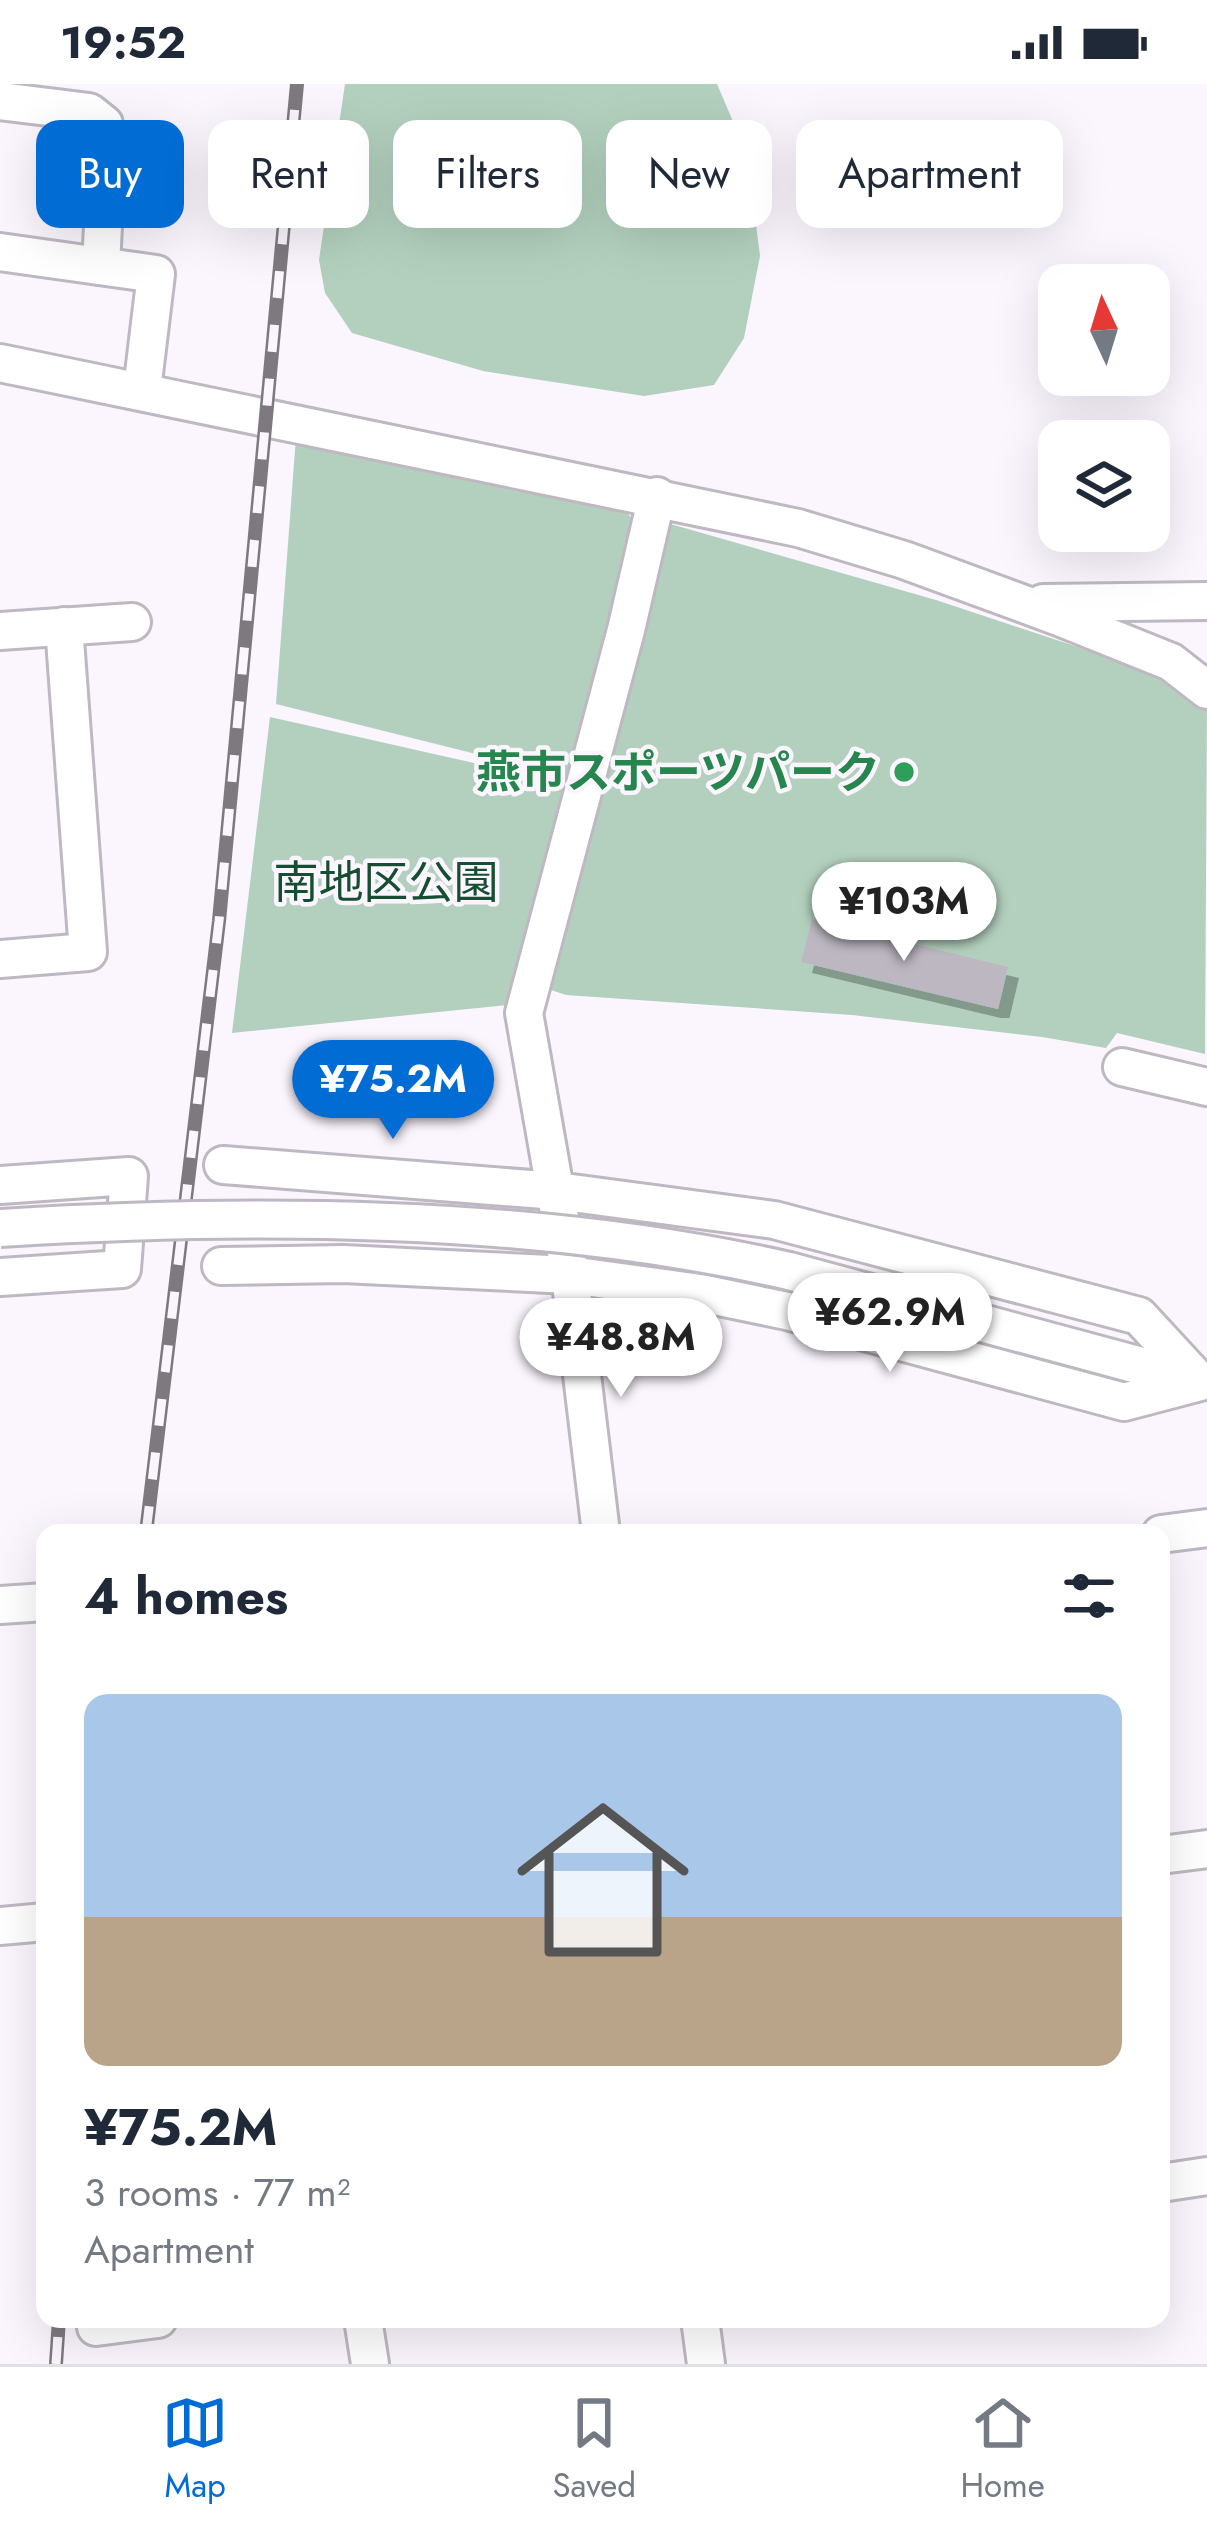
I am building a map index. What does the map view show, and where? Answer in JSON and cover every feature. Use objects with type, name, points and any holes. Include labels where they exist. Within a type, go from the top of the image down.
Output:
[{"type":"street","points":[[0,101],[89,112],[104,124],[101,266]]},
{"type":"street","points":[[0,252],[156,274],[142,390]]},
{"type":"street","points":[[0,363],[798,527],[904,560],[1172,662],[1207,690]]},
{"type":"street","points":[[600,1524],[570,1275],[524,1013],[657,496]]},
{"type":"street","points":[[1022,603],[1207,601]]},
{"type":"street","points":[[0,631],[132,622]]},
{"type":"street","points":[[0,959],[88,952],[64,626]]},
{"type":"street","points":[[1122,1066],[1207,1087]]},
{"type":"street","points":[[223,1165],[557,1191],[774,1220],[1139,1316],[1203,1383]]},
{"type":"street","points":[[0,1186],[129,1176],[122,1268],[0,1277]]},
{"type":"street","points":[[0,1228],[261,1220],[469,1227],[713,1253],[1203,1383]]},
{"type":"street","points":[[221,1266],[343,1264],[570,1275],[787,1311],[1124,1402],[1203,1383]]},
{"type":"street","points":[[1170,1533],[1207,1528]]},
{"type":"street","points":[[0,1606],[36,1603]]},
{"type":"street","points":[[1170,1854],[1207,1849]]},
{"type":"street","points":[[0,1925],[36,1923]]},
{"type":"street","points":[[1170,2181],[1207,2176]]},
{"type":"street","points":[[364,2328],[370,2364]]},
{"type":"street","points":[[701,2328],[706,2364]]},
{"type":"green space","points":[[345,84],[717,84],[732,120],[606,120],[606,228],[756,228],[760,256],[744,338],[714,385],[644,396],[483,371],[352,333],[325,293],[319,260],[324,228],[369,228],[369,120],[340,120]]},
{"type":"green space","points":[[296,437],[620,504],[633,520],[631,554],[576,779],[276,704]]},
{"type":"green space","name":"燕市スポーツパーク","points":[[660,521],[936,600],[1138,667],[1207,703],[1205,1054],[1117,1033],[1106,1048],[852,1015],[566,995],[551,990],[548,964]]},
{"type":"green space","name":"南地区公園","points":[[270,717],[576,786],[517,1004],[232,1033]]},
{"type":"building","points":[[812,919],[1008,967],[998,1009],[801,962]]},
{"type":"railway","points":[[147,1524],[219,921],[297,84]]},
{"type":"railway","points":[[56,2364],[58,2328]]},
{"type":"place","name":"燕市スポーツパーク","points":[[904,772]]}]
